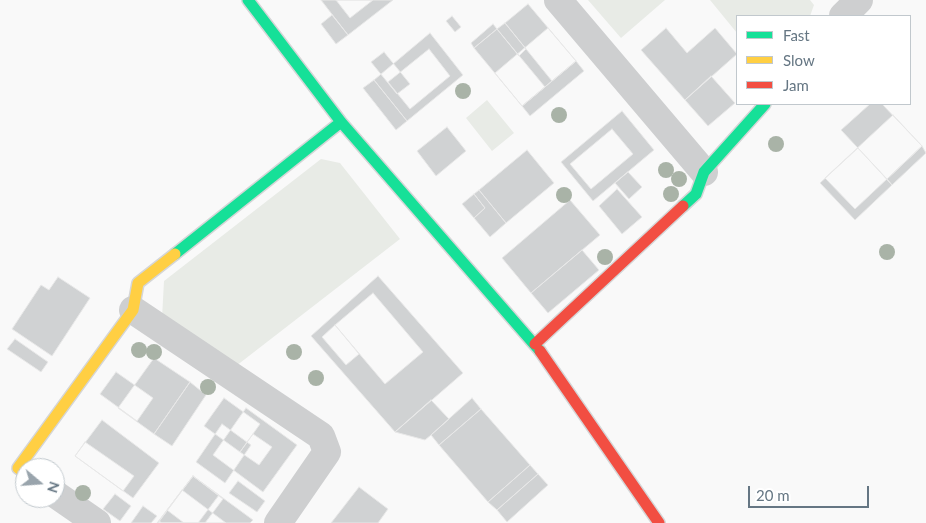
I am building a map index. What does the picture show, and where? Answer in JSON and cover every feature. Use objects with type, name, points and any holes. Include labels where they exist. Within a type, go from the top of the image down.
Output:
[{"type":"street","points":[[248,0],[341,122],[535,344],[659,523]]},
{"type":"street","points":[[558,0],[704,172]]},
{"type":"street","points":[[830,0],[842,15]]},
{"type":"street","points":[[844,15],[859,0]]},
{"type":"street","points":[[535,344],[696,194],[704,172],[764,105]]},
{"type":"street","points":[[25,458],[133,310],[138,283],[341,122]]},
{"type":"street","points":[[133,310],[322,436],[327,452],[278,523]]},
{"type":"street","points":[[65,501],[97,523]]},
{"type":"shaded area","points":[[588,0],[665,0],[621,38]]},
{"type":"shaded area","points":[[710,0],[810,0],[814,5],[810,15],[736,15],[736,32]]},
{"type":"shaded area","points":[[487,100],[514,133],[492,151],[466,118]]},
{"type":"shaded area","points":[[321,159],[340,163],[400,239],[236,366],[162,318],[164,281]]},
{"type":"building","points":[[321,0],[393,0],[348,35]]},
{"type":"building","points":[[336,0],[373,0],[350,18]]},
{"type":"building","points":[[528,4],[576,61],[552,81],[505,23]]},
{"type":"building","points":[[332,15],[348,35],[336,44],[321,24]]},
{"type":"building","points":[[452,16],[461,27],[455,32],[446,21]]},
{"type":"building","points":[[505,23],[526,49],[519,56],[497,29]]},
{"type":"building","points":[[493,24],[497,29],[474,48],[471,43]]},
{"type":"building","points":[[548,28],[576,61],[522,106],[495,73]]},
{"type":"building","points":[[666,28],[687,53],[715,28],[736,55],[685,100],[641,50]]},
{"type":"building","points":[[497,29],[545,87],[522,106],[474,48]]},
{"type":"building","points":[[430,33],[463,75],[407,121],[374,80]]},
{"type":"building","points":[[429,49],[450,76],[410,109],[388,82]]},
{"type":"building","points":[[384,52],[410,84],[397,94],[371,62]]},
{"type":"building","points":[[576,61],[584,71],[530,116],[522,106]]},
{"type":"building","points":[[711,76],[735,103],[708,126],[685,100]]},
{"type":"building","points":[[374,80],[407,121],[396,130],[363,88]]},
{"type":"building","points":[[869,105],[883,105],[922,146],[887,179],[841,130]]},
{"type":"building","points":[[622,111],[654,150],[593,201],[561,162]]},
{"type":"building","points":[[893,115],[922,146],[855,209],[825,178]]},
{"type":"building","points":[[447,127],[466,151],[436,176],[417,151]]},
{"type":"building","points":[[612,129],[633,154],[591,189],[570,164]]},
{"type":"building","points":[[922,146],[926,153],[892,185],[887,179]]},
{"type":"building","points":[[858,148],[892,185],[855,220],[820,183]]},
{"type":"building","points":[[527,150],[554,183],[506,223],[479,190]]},
{"type":"building","points":[[628,172],[642,187],[629,199],[615,183]]},
{"type":"building","points":[[617,189],[642,217],[622,234],[599,206]]},
{"type":"building","points":[[479,190],[506,223],[490,237],[474,218],[485,208],[474,194]]},
{"type":"building","points":[[474,194],[485,208],[474,218],[462,204]]},
{"type":"building","points":[[570,200],[600,235],[531,293],[502,258]]},
{"type":"building","points":[[582,250],[599,270],[548,313],[531,293]]},
{"type":"building","points":[[378,276],[463,373],[395,432],[311,336]]},
{"type":"building","points":[[58,277],[90,298],[52,356],[12,329],[41,285],[49,290]]},
{"type":"building","points":[[373,293],[423,352],[385,384],[335,325]]},
{"type":"building","points":[[335,325],[359,354],[346,365],[322,337]]},
{"type":"building","points":[[15,339],[48,362],[41,372],[7,349]]},
{"type":"building","points":[[154,358],[190,382],[154,434],[118,408]]},
{"type":"building","points":[[116,372],[153,398],[137,421],[100,394]]},
{"type":"building","points":[[190,382],[206,395],[172,446],[154,434]]},
{"type":"building","points":[[224,398],[260,424],[240,452],[204,426]]},
{"type":"building","points":[[472,398],[481,409],[439,445],[431,435]]},
{"type":"building","points":[[431,400],[449,419],[425,440],[395,432]]},
{"type":"building","points":[[246,408],[297,445],[263,492],[213,455]]},
{"type":"building","points":[[481,409],[530,465],[488,502],[439,445]]},
{"type":"building","points":[[102,420],[159,463],[133,498],[75,456]]},
{"type":"building","points":[[222,424],[251,445],[225,483],[196,462]]},
{"type":"building","points":[[253,434],[272,447],[259,465],[240,452]]},
{"type":"building","points":[[85,442],[134,476],[123,491],[75,456]]},
{"type":"building","points":[[530,465],[538,474],[497,510],[488,502]]},
{"type":"building","points":[[538,474],[548,485],[507,522],[497,510]]},
{"type":"building","points":[[193,476],[219,495],[198,523],[157,523]]},
{"type":"building","points":[[193,476],[253,520],[250,523],[184,523],[167,510]]},
{"type":"building","points":[[193,476],[223,499],[205,523],[158,523]]},
{"type":"building","points":[[238,481],[265,501],[257,512],[229,493]]},
{"type":"building","points":[[359,487],[388,509],[378,523],[331,523]]},
{"type":"building","points":[[182,490],[226,523],[162,523],[159,521]]},
{"type":"building","points":[[115,494],[131,506],[120,521],[103,509]]},
{"type":"building","points":[[143,506],[157,516],[151,523],[131,523]]},
{"type":"traffic: fast","points":[[248,0],[341,122],[540,351]]},
{"type":"traffic: fast","points":[[683,206],[696,194],[704,172],[764,105]]},
{"type":"traffic: fast","points":[[175,254],[341,122]]},
{"type":"traffic: slow","points":[[25,458],[133,310],[138,283],[175,254]]},
{"type":"traffic: jam","points":[[535,344],[683,206]]},
{"type":"traffic: jam","points":[[540,351],[659,523]]}]
